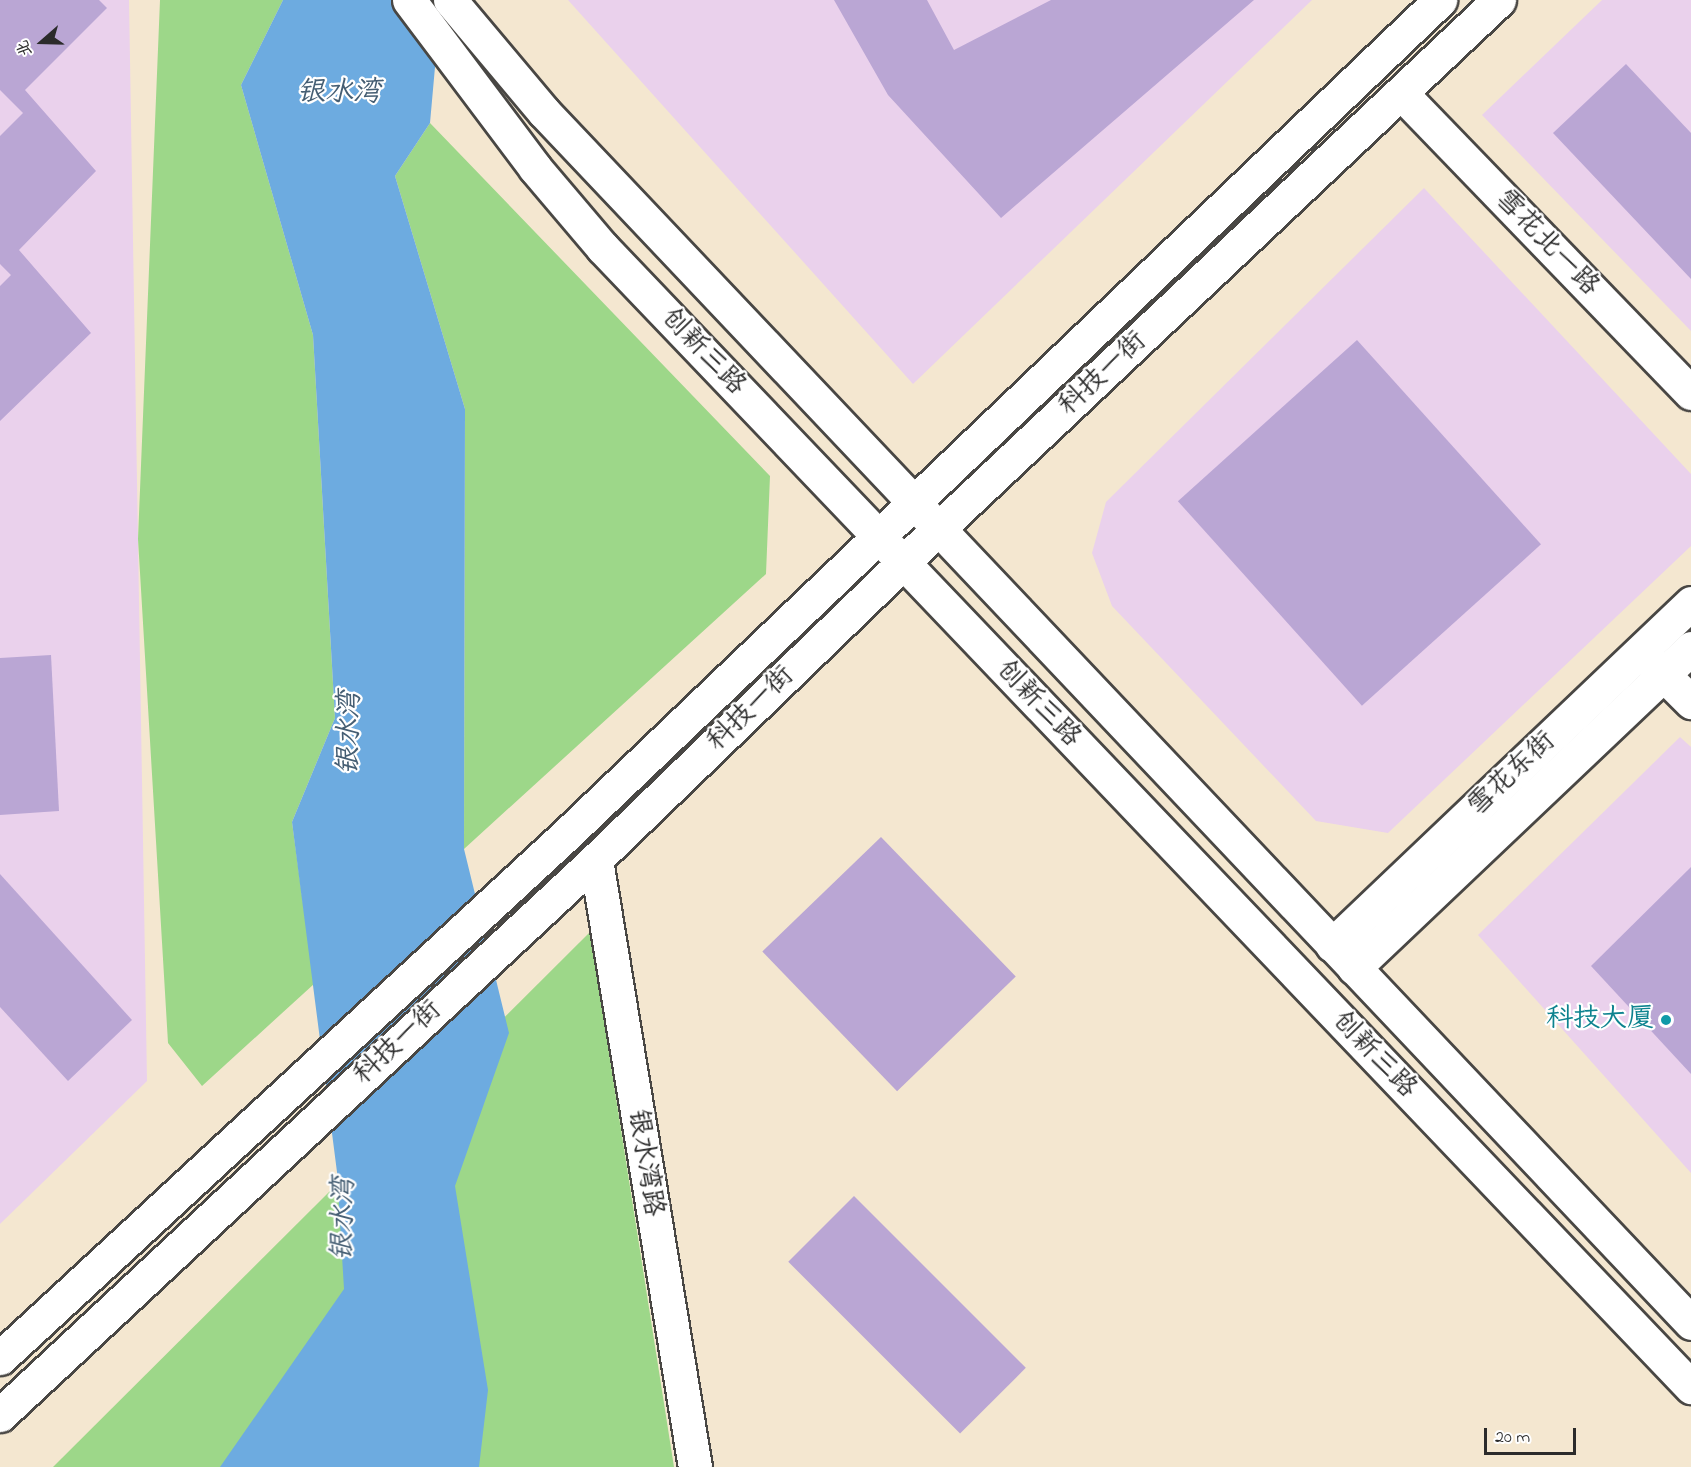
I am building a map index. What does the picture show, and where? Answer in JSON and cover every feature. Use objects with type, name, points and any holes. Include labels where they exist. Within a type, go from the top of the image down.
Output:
[{"type":"main road","name":"创新三路","points":[[409,0],[535,168],[602,246],[1691,1387]]},
{"type":"main road","name":"科技一街","points":[[0,1358],[217,1155],[566,835],[1440,0]]},
{"type":"main road","name":"科技一街","points":[[0,1415],[592,863],[903,562],[1499,0]]},
{"type":"main road","name":"创新三路","points":[[458,12],[544,112],[1691,1323]]},
{"type":"main road","name":"雪花北一路","points":[[1401,93],[1691,393]]},
{"type":"main road","name":"雪花东街","points":[[1354,968],[1652,663],[1691,603]]},
{"type":"main road","name":"雪花东街","points":[[1332,945],[1652,663],[1691,648]]},
{"type":"main road","points":[[1652,663],[1691,702]]},
{"type":"main road","name":"银水湾路","points":[[592,863],[695,1467]]},
{"type":"shaded area","points":[[0,0],[129,0],[147,1081],[0,1224]]},
{"type":"shaded area","points":[[568,0],[1312,0],[913,384]]},
{"type":"shaded area","points":[[1602,0],[1691,0],[1691,331],[1482,115]]},
{"type":"shaded area","points":[[1424,188],[1691,474],[1691,546],[1388,833],[1316,821],[1112,606],[1092,553],[1106,502]]},
{"type":"shaded area","name":"科技大厦","points":[[1680,737],[1691,747],[1691,1173],[1478,935]]},
{"type":"green space","points":[[160,0],[283,0],[241,85],[313,335],[335,718],[292,822],[314,984],[202,1086],[168,1043],[138,539]]},
{"type":"green space","points":[[430,123],[770,476],[766,574],[464,849],[465,409],[395,176]]},
{"type":"green space","points":[[590,932],[674,1467],[53,1467]]},
{"type":"water","name":"银水湾","points":[[283,0],[441,0],[430,123],[395,176],[465,409],[464,849],[509,1033],[455,1186],[488,1390],[479,1467],[220,1467],[344,1289],[337,1172],[292,822],[335,718],[313,335],[241,85]]},
{"type":"building","points":[[0,0],[99,0],[107,8],[25,90],[96,171],[19,250],[91,333],[0,421],[0,286],[11,275],[0,264],[0,136],[23,113],[0,90]]},
{"type":"building","points":[[834,0],[927,0],[954,50],[1051,0],[1254,0],[1001,218],[888,95]]},
{"type":"building","points":[[1626,64],[1691,133],[1691,279],[1553,133]]},
{"type":"building","points":[[1357,340],[1541,544],[1362,706],[1178,501]]},
{"type":"building","points":[[51,655],[59,811],[0,815],[0,658]]},
{"type":"building","points":[[881,837],[1016,977],[897,1091],[762,952]]},
{"type":"building","name":"科技大厦","points":[[1691,867],[1691,1074],[1591,966]]},
{"type":"building","points":[[0,874],[132,1020],[68,1081],[0,1007]]},
{"type":"building","points":[[854,1196],[1026,1368],[960,1434],[788,1262]]},
{"type":"place","name":"科技大厦","points":[[1666,1020]]}]
